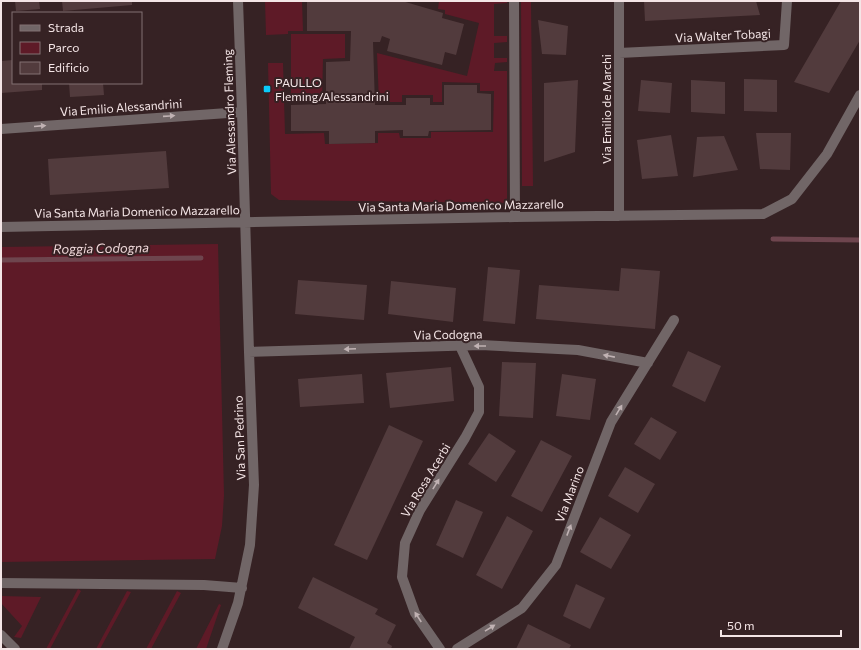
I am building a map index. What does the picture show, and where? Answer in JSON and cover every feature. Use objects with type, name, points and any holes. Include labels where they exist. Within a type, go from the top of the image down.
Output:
[{"type":"street","name":"Via Alessandro Fleming","points":[[238,1],[245,222]]},
{"type":"street","points":[[514,1],[515,217]]},
{"type":"street","name":"Via Emilio de Marchi","points":[[619,1],[619,216]]},
{"type":"street","name":"Via Walter Tobagi","points":[[619,53],[784,45],[787,1]]},
{"type":"street","name":"Via Santa Maria Domenico Mazzarello","points":[[1,227],[515,217],[763,214],[792,199],[827,154],[860,95]]},
{"type":"street","name":"Via Emilio Alessandrini","points":[[1,130],[242,112]]},
{"type":"street","name":"Via San Pedrino","points":[[222,649],[242,588],[250,545],[254,485],[245,222]]},
{"type":"street","name":"Via Marino","points":[[457,649],[522,608],[556,565],[611,422],[674,320]]},
{"type":"street","name":"Via Codogna","points":[[249,352],[481,345],[578,350],[648,363]]},
{"type":"street","name":"Via Rosa Acerbi","points":[[440,649],[415,613],[402,577],[405,542],[420,510],[480,412],[479,387],[460,346]]},
{"type":"street","points":[[1,583],[204,585],[242,588]]},
{"type":"street","points":[[1,635],[15,649]]},
{"type":"green space","points":[[265,1],[302,1],[303,31],[288,31],[288,34],[266,35]]},
{"type":"green space","points":[[439,1],[507,1],[507,3],[494,4],[494,36],[507,36],[507,42],[494,43],[494,58],[507,58],[507,62],[495,63],[494,71],[507,71],[507,203],[279,200],[271,194],[268,63],[283,63],[285,134],[324,133],[325,144],[378,143],[378,133],[399,133],[400,138],[431,138],[431,132],[493,132],[494,91],[480,91],[480,83],[442,82],[442,102],[433,102],[433,95],[402,95],[402,102],[379,102],[377,53],[467,76],[479,23],[445,14],[445,10],[438,9]]},
{"type":"green space","points":[[521,1],[531,1],[533,186],[522,186]]},
{"type":"green space","points":[[291,34],[345,34],[345,58],[323,59],[322,99],[291,101]]},
{"type":"green space","points":[[218,244],[224,495],[222,526],[215,559],[1,562],[1,247]]},
{"type":"green space","points":[[78,589],[81,591],[50,649],[46,649]]},
{"type":"green space","points":[[127,591],[131,592],[100,649],[96,649]]},
{"type":"green space","points":[[177,591],[181,593],[151,649],[146,649]]},
{"type":"green space","points":[[1,596],[41,597],[21,638],[14,637],[22,626],[1,603]]},
{"type":"green space","points":[[219,604],[221,605],[206,649],[196,649]]},
{"type":"building","points":[[15,1],[39,1],[40,9],[16,11]]},
{"type":"building","points":[[62,1],[132,1],[132,5],[63,11]]},
{"type":"building","points":[[307,1],[402,1],[443,13],[442,18],[464,24],[456,55],[445,52],[442,65],[387,51],[390,39],[382,36],[380,42],[373,42],[375,105],[406,105],[406,98],[430,98],[430,105],[444,105],[444,85],[477,85],[477,93],[491,94],[491,130],[429,131],[428,136],[403,136],[403,130],[375,131],[375,143],[329,144],[329,131],[291,131],[291,105],[326,104],[326,62],[350,61],[351,31],[307,31]]},
{"type":"building","points":[[644,1],[756,1],[760,15],[645,21]]},
{"type":"building","points":[[841,1],[860,1],[860,40],[829,93],[794,82]]},
{"type":"building","points":[[538,20],[568,26],[566,55],[542,54]]},
{"type":"building","points":[[12,60],[12,84],[42,84],[42,90],[1,93],[1,61]]},
{"type":"building","points":[[744,79],[777,80],[777,112],[744,111]]},
{"type":"building","points":[[578,80],[575,152],[544,162],[544,83]]},
{"type":"building","points":[[641,80],[672,83],[670,113],[638,111]]},
{"type":"building","points":[[691,80],[725,82],[725,114],[691,112]]},
{"type":"building","points":[[69,84],[103,84],[104,95],[70,97]]},
{"type":"building","points":[[756,133],[791,133],[790,170],[760,169]]},
{"type":"building","points":[[671,135],[678,176],[642,179],[637,140]]},
{"type":"building","points":[[724,136],[738,170],[693,177],[697,137]]},
{"type":"building","points":[[166,151],[169,188],[50,195],[48,159]]},
{"type":"building","points":[[488,267],[520,270],[515,324],[483,321]]},
{"type":"building","points":[[621,268],[660,271],[655,329],[536,319],[539,285],[619,291]]},
{"type":"building","points":[[298,280],[367,285],[364,320],[295,314]]},
{"type":"building","points":[[391,281],[456,288],[453,322],[388,314]]},
{"type":"building","points":[[688,351],[721,366],[705,402],[672,386]]},
{"type":"building","points":[[502,362],[536,363],[533,418],[499,416]]},
{"type":"building","points":[[451,367],[454,401],[390,408],[386,373]]},
{"type":"building","points":[[362,374],[364,403],[300,407],[298,379]]},
{"type":"building","points":[[562,374],[596,379],[590,420],[556,416]]},
{"type":"building","points":[[651,417],[677,432],[660,460],[634,444]]},
{"type":"building","points":[[389,425],[423,441],[367,560],[334,545]]},
{"type":"building","points":[[489,433],[516,451],[496,482],[468,464]]},
{"type":"building","points":[[541,440],[572,456],[542,512],[511,496]]},
{"type":"building","points":[[625,467],[655,484],[638,513],[608,496]]},
{"type":"building","points":[[456,500],[483,512],[463,558],[436,545]]},
{"type":"building","points":[[507,516],[533,531],[502,589],[476,575]]},
{"type":"building","points":[[600,517],[631,535],[611,569],[580,552]]},
{"type":"building","points":[[313,577],[378,609],[375,614],[396,625],[387,643],[392,646],[391,649],[349,649],[355,637],[298,608]]},
{"type":"building","points":[[576,584],[605,598],[590,629],[563,616]]},
{"type":"building","points":[[528,624],[571,645],[569,649],[516,649]]},
{"type":"waterway","name":"Roggia Codogna","points":[[773,239],[860,240]]},
{"type":"waterway","name":"Roggia Codogna","points":[[1,260],[201,258]]},
{"type":"place","name":"PAULLO Fleming/Alessandrini","points":[[267,89]]}]
